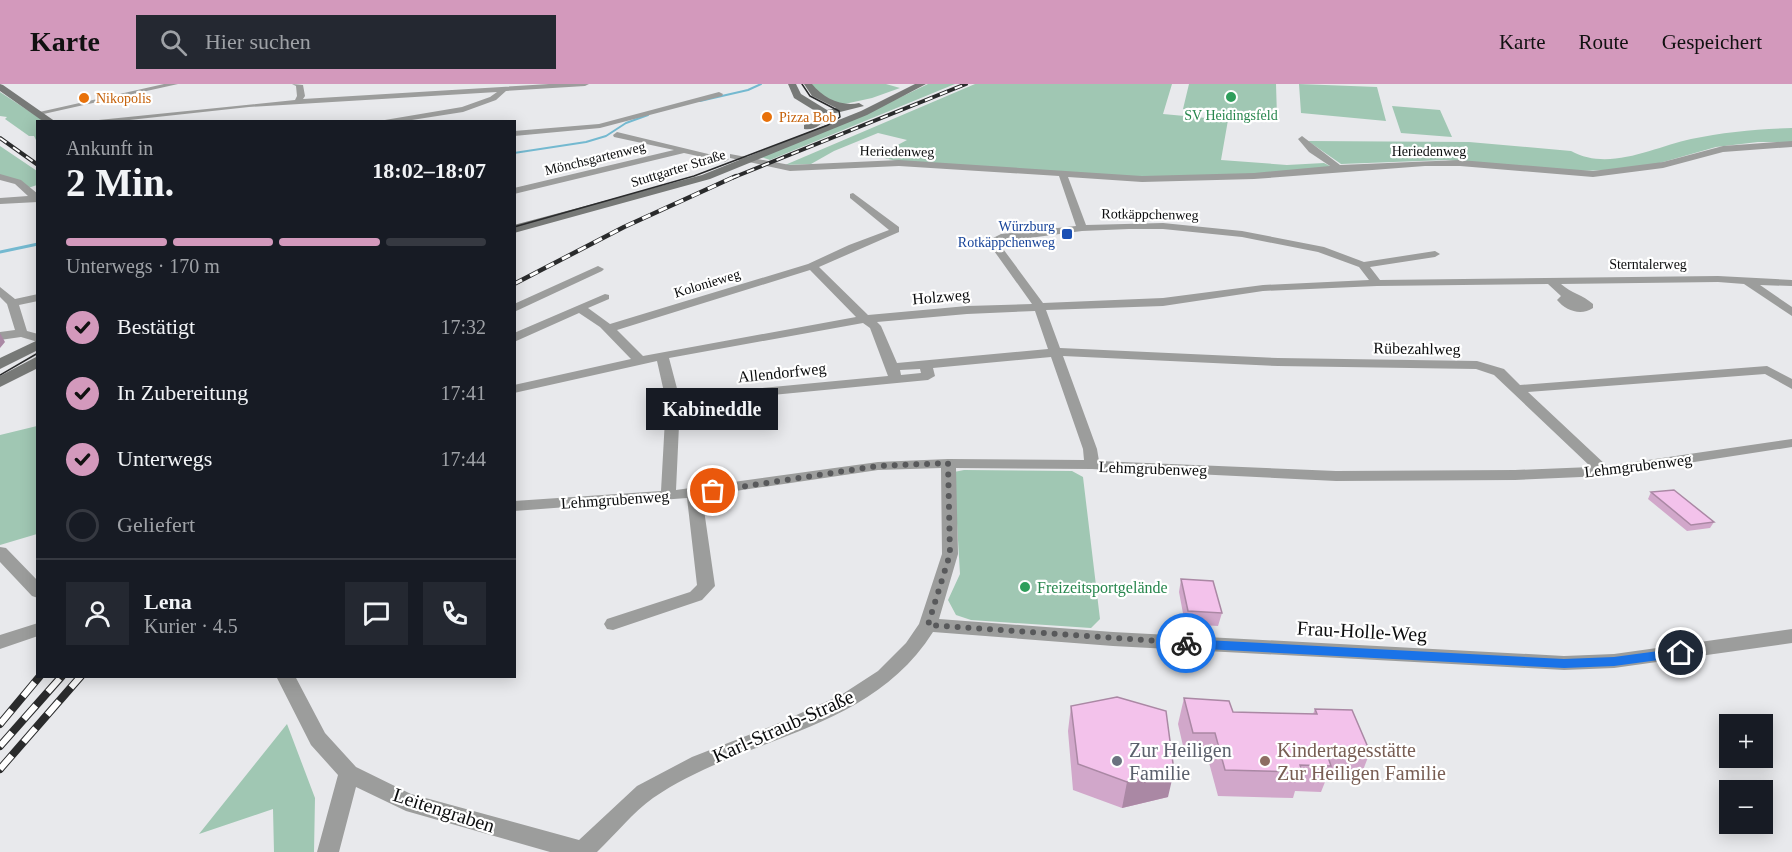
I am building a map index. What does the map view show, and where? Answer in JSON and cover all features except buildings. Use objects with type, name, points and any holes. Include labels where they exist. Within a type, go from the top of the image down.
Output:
[{"type":"main road","points":[[792,84],[797,96],[825,113]]},
{"type":"main road","points":[[808,84],[814,94],[846,114]]},
{"type":"main road","name":"Stuttgarter Straße","points":[[516,229],[698,180],[748,160],[846,114],[922,84]]},
{"type":"main road","points":[[0,87],[48,120]]},
{"type":"main road","name":"Stuttgarter Straße","points":[[516,221],[650,185],[815,124],[826,115],[825,113],[846,114],[874,107],[906,91]]},
{"type":"main road","points":[[0,364],[36,345]]},
{"type":"main road","points":[[0,382],[36,362]]},
{"type":"street","points":[[124,84],[136,93]]},
{"type":"street","points":[[39,113],[174,84]]},
{"type":"street","points":[[296,84],[301,96],[298,101]]},
{"type":"street","points":[[97,120],[180,108],[502,91],[585,84]]},
{"type":"street","points":[[389,120],[474,106],[496,98],[502,91]]},
{"type":"street","points":[[516,134],[600,126],[719,94]]},
{"type":"street","name":"Mönchsgartenweg","points":[[617,135],[681,151],[729,157]]},
{"type":"street","points":[[1302,139],[1312,150],[1338,168]]},
{"type":"street","name":"Heriedenweg","points":[[729,157],[790,168],[899,163],[1142,179],[1205,178],[1425,163],[1593,174],[1663,165],[1722,149],[1792,144]]},
{"type":"street","name":"Mönchsgartenweg","points":[[516,191],[681,151]]},
{"type":"street","points":[[1063,175],[1082,228]]},
{"type":"street","points":[[0,177],[18,182],[36,197]]},
{"type":"street","name":"Kolonieweg","points":[[609,328],[812,266],[853,247],[894,232],[895,229],[853,196]]},
{"type":"street","points":[[0,201],[36,198]]},
{"type":"street","name":"Rotkäppchenweg","points":[[1039,306],[992,241],[1001,237],[1082,228],[1163,226],[1242,234],[1320,249],[1363,265]]},
{"type":"street","points":[[1377,283],[1363,265],[1435,254]]},
{"type":"street","points":[[812,266],[865,319],[875,326],[894,373]]},
{"type":"street","points":[[516,308],[598,269]]},
{"type":"street","points":[[1746,280],[1792,312]]},
{"type":"street","name":"Sterntalerweg","points":[[1377,283],[1746,280],[1792,284]]},
{"type":"street","points":[[1551,281],[1568,296]]},
{"type":"street","name":"Holzweg","points":[[516,389],[639,360],[865,319],[1039,306],[1163,302],[1263,288],[1377,283]]},
{"type":"street","points":[[0,290],[13,303],[22,333]]},
{"type":"street","points":[[13,303],[36,297]]},
{"type":"street","points":[[516,337],[605,297]]},
{"type":"street","points":[[1039,306],[1058,352],[1090,448],[1092,465]]},
{"type":"street","points":[[579,308],[592,314],[609,328],[639,360]]},
{"type":"street","points":[[0,336],[22,333],[36,337]]},
{"type":"street","name":"Allendorfweg","points":[[673,401],[894,373],[928,376],[926,365],[1058,352]]},
{"type":"street","name":"Rübezahlweg","points":[[1058,352],[1278,362],[1476,365],[1499,372],[1604,471]]},
{"type":"street","points":[[662,356],[673,401],[668,495]]},
{"type":"street","points":[[1517,389],[1767,370],[1792,385]]},
{"type":"street","name":"Lehmgrubenweg","points":[[516,506],[694,493],[878,466],[948,463],[1092,465],[1336,476],[1515,475],[1604,471],[1792,443]]},
{"type":"street","name":"Karl-Straub-Straße","points":[[584,852],[645,792],[699,763],[780,732],[849,700],[885,676],[913,648],[928,625],[950,554],[948,463]]},
{"type":"street","points":[[613,624],[696,596],[706,586],[694,493]]},
{"type":"street","points":[[0,552],[36,590]]},
{"type":"street","name":"Frau-Holle-Weg","points":[[928,625],[1113,639],[1564,663],[1614,661],[1792,636]]},
{"type":"street","points":[[0,642],[36,628]]},
{"type":"street","name":"Leitengraben","points":[[286,678],[318,739],[350,773],[406,802],[584,852]]},
{"type":"street","points":[[328,852],[350,773]]},
{"type":"green space","points":[[812,84],[886,84],[900,88],[872,98],[840,105],[813,90]]},
{"type":"green space","points":[[928,84],[955,84],[770,160],[761,157],[878,108]]},
{"type":"green space","points":[[975,84],[1172,84],[1163,114],[1228,120],[1221,160],[1287,165],[1324,163],[1332,167],[1252,174],[1141,177],[896,161],[877,156],[907,140],[878,133],[834,151],[811,164],[785,165]]},
{"type":"green space","name":"SV Heidingsfeld","points":[[1189,84],[1276,84],[1277,117],[1183,109]]},
{"type":"green space","name":"SV Heidingsfeld","points":[[1299,84],[1377,87],[1386,121],[1301,113]]},
{"type":"green space","points":[[0,92],[42,120],[36,120],[36,140],[34,136],[29,136],[5,119],[7,117],[0,116]]},
{"type":"green space","points":[[1392,106],[1440,110],[1452,137],[1401,133]]},
{"type":"green space","points":[[1792,128],[1792,142],[1758,142],[1716,147],[1656,164],[1617,170],[1571,171],[1446,160],[1341,164],[1308,141],[1469,142],[1571,151],[1586,157],[1616,159],[1716,134]]},
{"type":"green space","points":[[0,146],[36,170],[36,185],[28,188],[0,177]]},
{"type":"green space","points":[[36,426],[36,534],[0,545],[0,435]]},
{"type":"green space","points":[[964,470],[1072,471],[1083,477],[1100,619],[1091,628],[971,620],[956,615],[948,600],[960,574],[954,472]]},
{"type":"green space","points":[[287,724],[315,798],[314,852],[274,852],[273,809],[199,834]]},
{"type":"waterway","points":[[700,101],[748,90],[761,84]]},
{"type":"waterway","points":[[516,153],[586,142],[606,136],[626,123],[648,115]]},
{"type":"waterway","points":[[0,252],[36,244]]},
{"type":"tram line","points":[[516,226],[694,176],[828,125],[840,117],[839,111],[810,96],[802,84]]},
{"type":"tram line","points":[[0,375],[36,354]]},
{"type":"railway","points":[[732,178],[966,84]]},
{"type":"railway","points":[[0,138],[36,164]]},
{"type":"railway","points":[[516,283],[624,227],[736,176]]},
{"type":"railway","points":[[0,724],[38,678]]},
{"type":"railway","points":[[0,746],[60,678]]},
{"type":"railway","points":[[0,769],[79,678]]},
{"type":"way so far","points":[[713,491],[878,466],[948,463],[950,554],[928,625],[1186,643]]},
{"type":"place","name":"SV Heidingsfeld","points":[[1231,97]]},
{"type":"place","name":"Nikopolis","points":[[84,98]]},
{"type":"place","name":"Pizza Bob","points":[[767,117]]},
{"type":"place","name":"Würzburg Rotkäppchenweg","points":[[1067,234]]},
{"type":"place","name":"Kabineddle","points":[[713,491]]},
{"type":"place","name":"Freizeitsportgelände","points":[[1025,587]]},
{"type":"place","name":"Zur Heiligen Familie","points":[[1117,761]]},
{"type":"place","name":"Kindertagesstätte Zur Heiligen Familie","points":[[1265,761]]},
{"type":"route","points":[[1186,643],[1514,662],[1614,661],[1681,653]]}]
